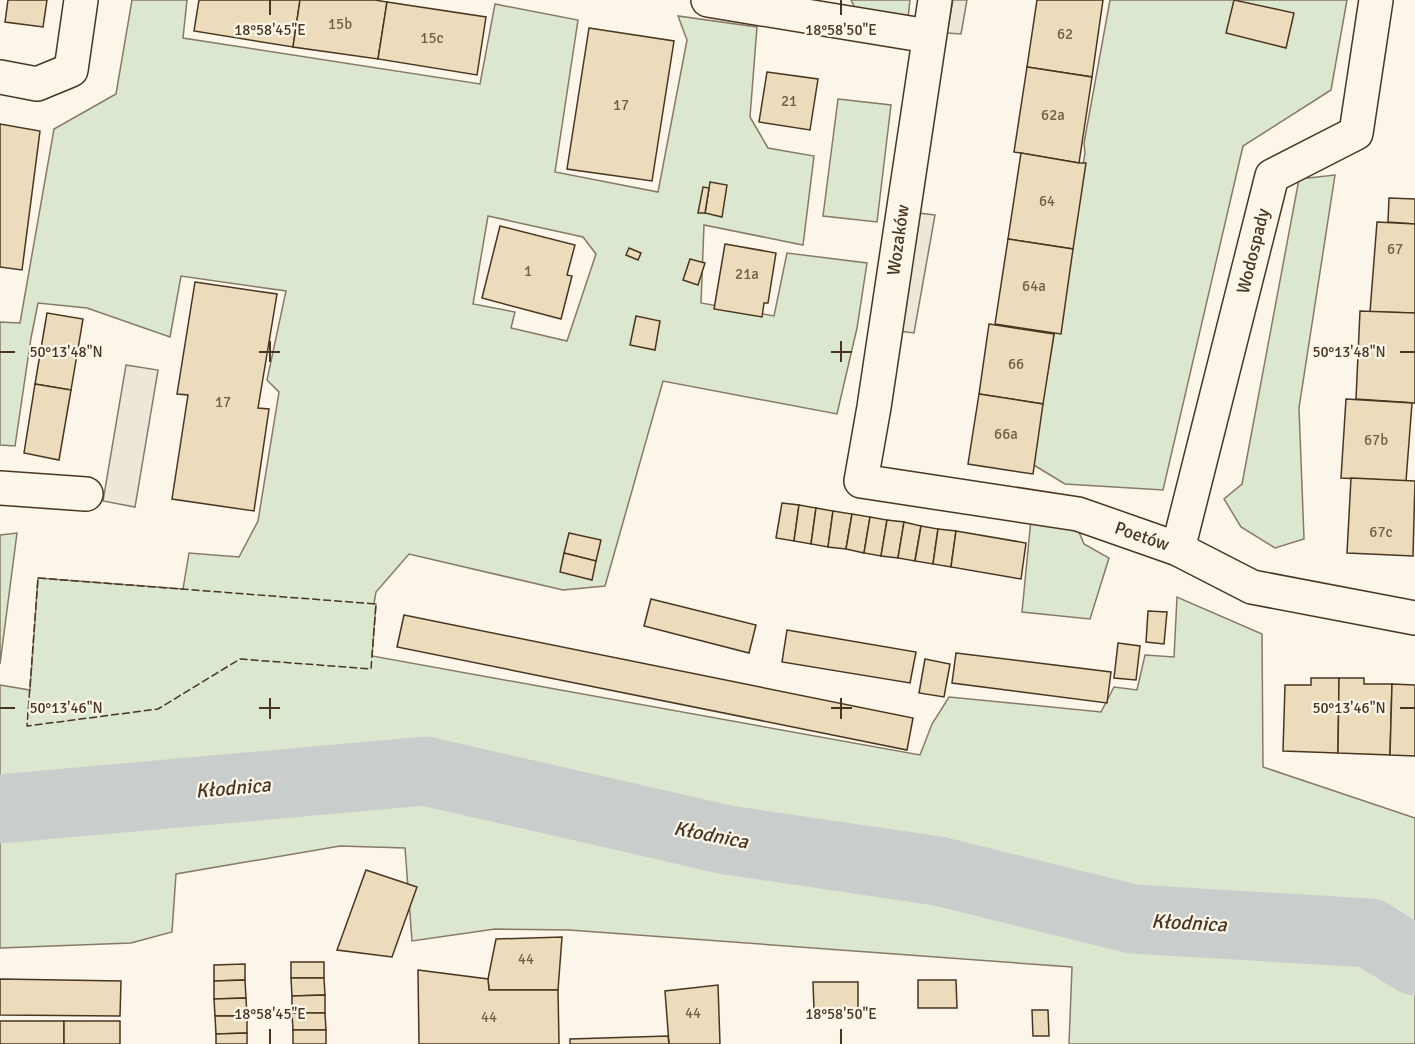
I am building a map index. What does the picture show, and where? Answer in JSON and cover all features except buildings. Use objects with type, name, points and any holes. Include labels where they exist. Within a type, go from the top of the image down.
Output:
[{"type":"street","points":[[0,77],[37,84],[71,70],[81,0]]},
{"type":"street","points":[[708,0],[928,36]]},
{"type":"street","name":"Wozaków","points":[[861,481],[935,0]]},
{"type":"street","name":"Wodospady","points":[[1178,549],[1272,176],[1356,133],[1376,0]]},
{"type":"street","name":"Poetów","points":[[861,481],[1078,514],[1178,549],[1252,587],[1415,618]]},
{"type":"street","points":[[0,488],[86,494]]},
{"type":"green space","points":[[132,0],[187,0],[183,38],[480,84],[495,4],[578,20],[555,172],[658,192],[687,40],[678,16],[757,27],[750,117],[768,148],[814,156],[803,245],[704,225],[701,303],[774,316],[787,253],[867,263],[857,328],[837,414],[663,381],[605,586],[563,590],[409,554],[376,592],[372,656],[920,755],[932,724],[949,697],[1101,712],[1114,687],[1137,690],[1145,655],[1174,657],[1177,597],[1262,634],[1263,767],[1415,818],[1415,1044],[1069,1044],[1072,967],[569,930],[495,929],[412,941],[405,848],[340,846],[176,874],[172,932],[131,943],[0,948],[0,685],[30,690],[38,578],[183,589],[189,553],[239,557],[258,521],[279,392],[267,380],[286,291],[181,276],[170,337],[87,308],[38,303],[15,446],[0,445],[0,322],[20,323],[54,129],[116,94]],"holes":[[[488,216],[583,237],[596,254],[567,341],[511,328],[515,312],[473,304]]]},
{"type":"green space","points":[[851,0],[910,0],[908,18],[855,8]]},
{"type":"green space","points":[[1110,0],[1347,0],[1331,90],[1243,146],[1163,490],[1065,484],[1032,464],[1085,153],[1084,143]]},
{"type":"green space","points":[[838,99],[891,105],[877,222],[823,216]]},
{"type":"green space","points":[[1335,175],[1299,408],[1304,539],[1275,548],[1241,527],[1224,499],[1242,484],[1299,179]]},
{"type":"green space","points":[[1031,519],[1075,522],[1084,544],[1109,558],[1090,619],[1022,612]]},
{"type":"green space","points":[[17,533],[0,664],[0,535]]},
{"type":"shaded area","points":[[953,0],[967,0],[961,34],[947,33]]},
{"type":"shaded area","points":[[918,213],[935,215],[914,333],[899,331]]},
{"type":"shaded area","points":[[126,365],[158,370],[135,507],[103,501]]},
{"type":"waterway","name":"Kłodnica","points":[[0,809],[425,771],[727,840],[938,871],[1133,919],[1370,933],[1415,961]]},
{"type":"fence","points":[[38,578],[376,604],[371,669],[240,659],[158,709],[27,726],[38,578]]}]
